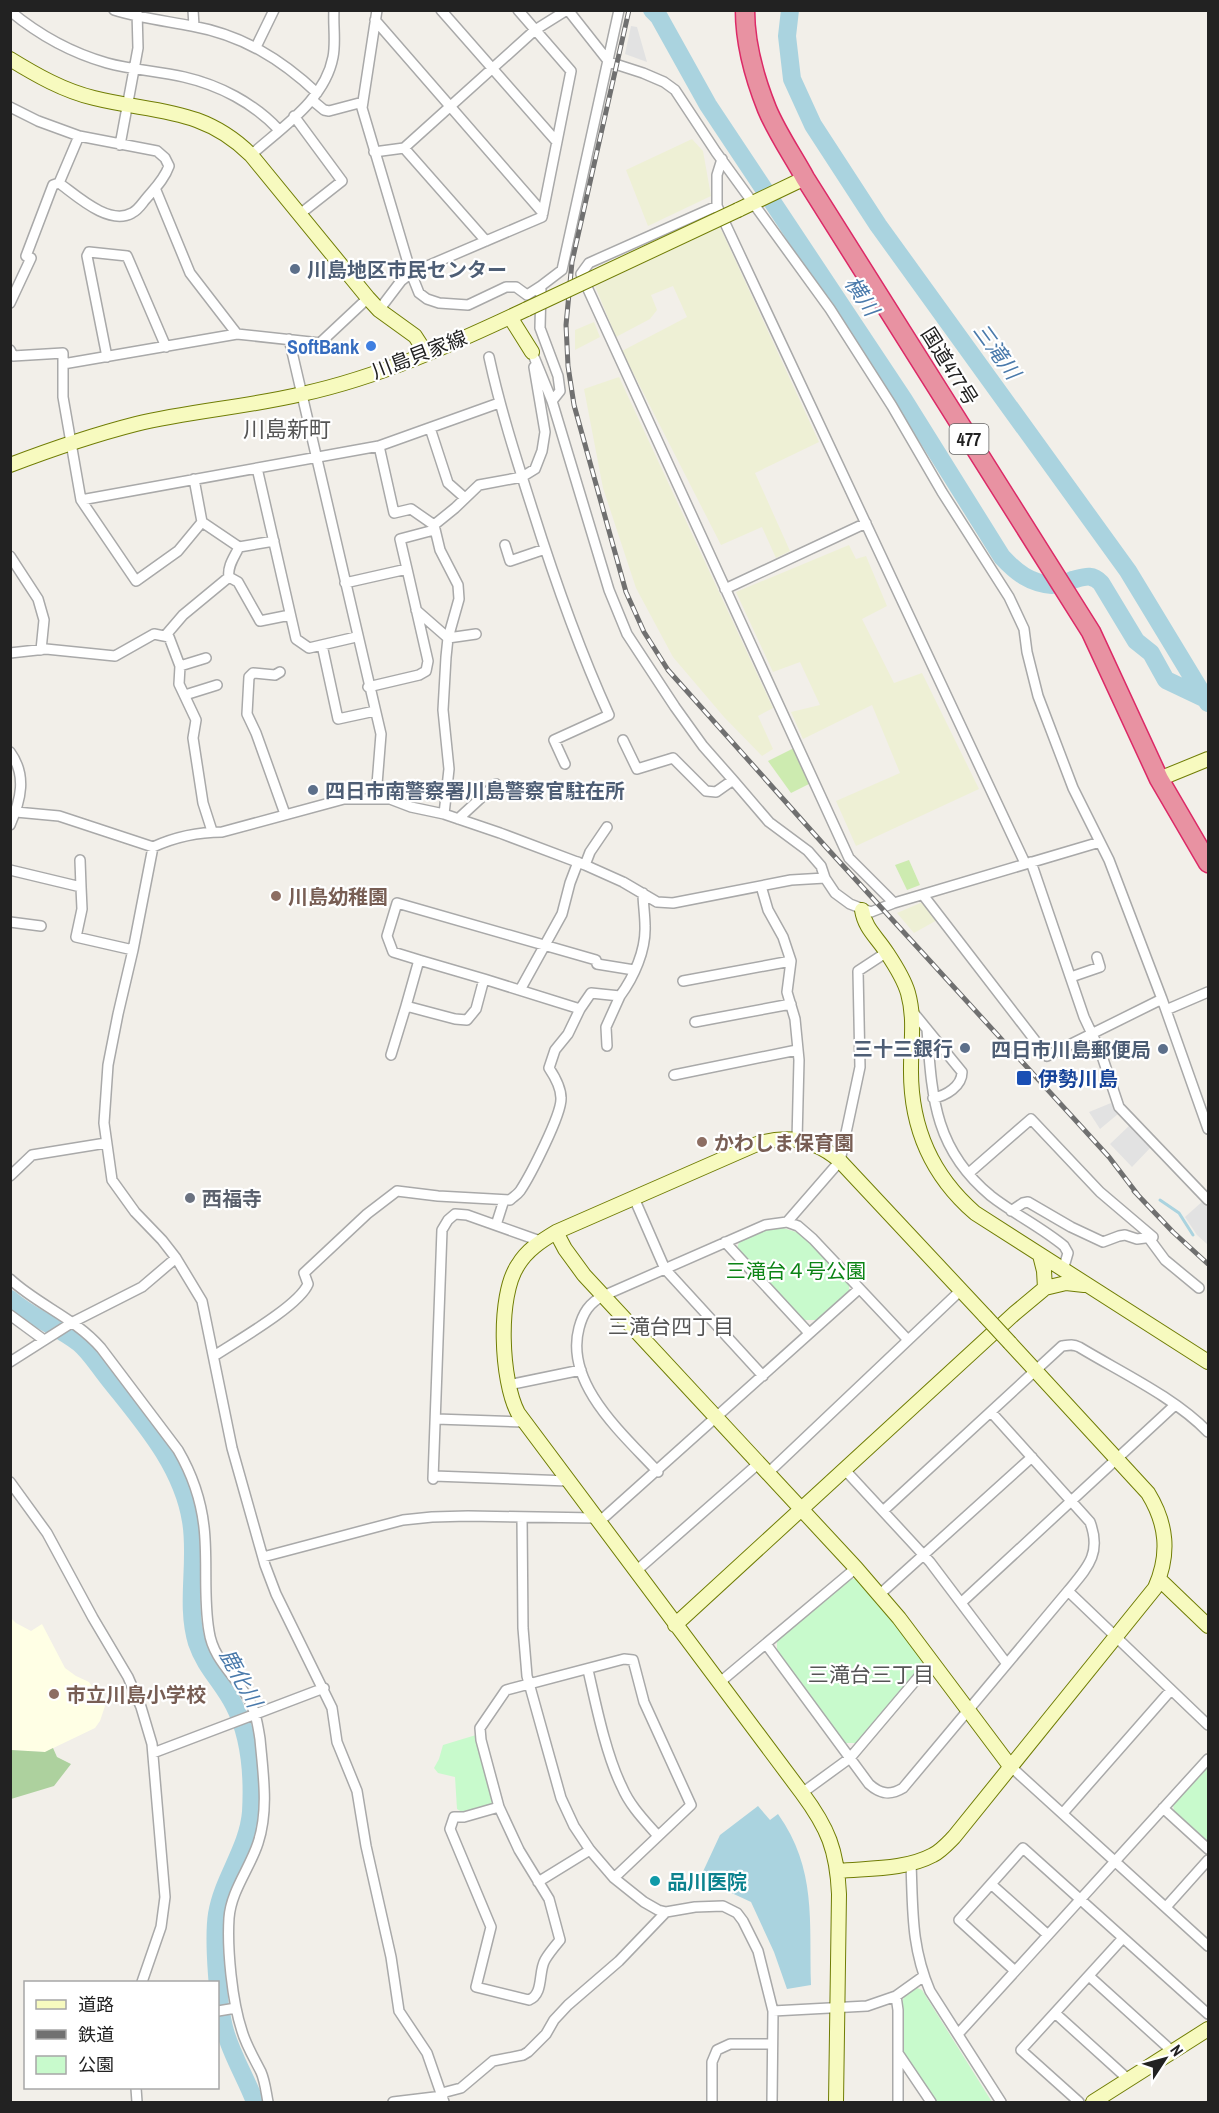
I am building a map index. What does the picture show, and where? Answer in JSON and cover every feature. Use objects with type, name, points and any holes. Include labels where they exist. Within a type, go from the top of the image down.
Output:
[{"type":"highway","name":"国道477号","points":[[745,10],[745,26],[754,70],[768,111],[805,178],[1091,632],[1160,779],[1209,863]]},
{"type":"street","points":[[114,10],[194,26],[236,38],[256,47],[289,68],[324,110],[329,111],[363,102]]},
{"type":"street","points":[[192,10],[194,26]]},
{"type":"street","points":[[256,47],[274,10]]},
{"type":"street","points":[[251,155],[314,97],[324,84],[333,58],[334,10]]},
{"type":"street","points":[[441,10],[557,142]]},
{"type":"street","points":[[379,310],[401,281],[411,273],[542,217],[571,71],[518,10]]},
{"type":"street","points":[[374,152],[404,148],[535,30],[568,10],[609,62],[643,73],[664,82],[675,90],[830,309],[1009,597],[1024,629],[1038,696],[1073,788],[1100,842],[1162,999],[1209,1129]]},
{"type":"street","points":[[376,15],[362,108],[411,273],[419,293],[427,299],[453,305],[468,305],[506,287],[516,287],[527,295],[562,270],[619,10]]},
{"type":"street","points":[[10,11],[34,29],[65,47],[101,61],[183,77],[216,88],[250,106],[279,130]]},
{"type":"street","points":[[120,145],[138,48],[138,14]]},
{"type":"street","points":[[376,15],[450,106],[543,213]]},
{"type":"street","points":[[10,58],[47,80],[91,98],[172,112],[197,119],[232,138],[251,155],[368,298],[379,310],[415,336],[426,353]]},
{"type":"street","points":[[10,107],[38,121],[79,136],[157,152],[165,158],[169,166],[164,178],[137,210],[120,217],[106,215],[59,183]]},
{"type":"street","points":[[294,116],[342,181],[300,214]]},
{"type":"street","points":[[10,303],[31,258],[26,256],[53,185],[59,183],[79,136]]},
{"type":"street","points":[[404,148],[486,241]]},
{"type":"street","points":[[722,159],[717,175],[717,206],[1028,862],[1091,1034],[1101,1053],[1119,1107],[1209,1200]]},
{"type":"street","name":"川島貝家線","points":[[10,465],[70,442],[138,424],[302,394],[360,377],[426,353],[510,317],[805,178]]},
{"type":"street","points":[[155,188],[190,273],[237,334]]},
{"type":"street","points":[[717,206],[589,262],[581,274],[849,858],[894,903]]},
{"type":"street","points":[[107,357],[87,256],[89,252],[128,256],[166,347]]},
{"type":"street","points":[[541,286],[540,328],[558,375],[560,391],[552,401]]},
{"type":"street","points":[[63,364],[237,334],[320,343],[368,298]]},
{"type":"street","points":[[510,317],[532,352],[552,401],[615,609],[627,634],[703,746],[769,822],[808,851],[821,866],[825,878],[836,893],[862,910],[871,912],[923,894],[1100,842]]},
{"type":"street","points":[[289,339],[356,637],[381,734],[376,797]]},
{"type":"street","points":[[10,350],[13,356],[63,353],[63,398],[81,500],[134,583],[178,551],[202,522]]},
{"type":"street","points":[[368,687],[419,675],[426,671],[428,661],[400,539],[434,528],[473,489],[483,483],[522,477],[535,470],[542,451],[545,432],[532,352]]},
{"type":"street","points":[[489,357],[499,403],[545,549],[585,661],[609,715],[555,740],[565,764]]},
{"type":"street","points":[[81,500],[379,446],[499,403]]},
{"type":"street","points":[[430,428],[448,483],[465,498]]},
{"type":"street","points":[[379,446],[394,513],[411,509],[434,528],[440,550],[459,590],[448,638],[444,710],[450,769],[444,814]]},
{"type":"street","points":[[257,468],[296,639],[309,648],[356,637]]},
{"type":"street","points":[[194,479],[202,522],[239,547],[274,541]]},
{"type":"street","points":[[725,589],[866,523]]},
{"type":"street","points":[[505,545],[510,561],[545,549]]},
{"type":"street","points":[[165,636],[183,615],[229,576],[231,564],[239,547]]},
{"type":"street","points":[[10,556],[38,599],[44,620],[41,650]]},
{"type":"street","points":[[345,583],[407,569]]},
{"type":"street","points":[[229,576],[238,582],[260,621],[290,615]]},
{"type":"street","points":[[416,610],[448,638],[476,634]]},
{"type":"street","points":[[10,653],[41,650],[115,656],[151,635],[169,637],[180,666],[178,680],[196,720],[193,738],[203,803],[212,831]]},
{"type":"street","points":[[322,645],[338,719],[375,711]]},
{"type":"street","points":[[180,666],[206,658]]},
{"type":"street","points":[[279,672],[275,675],[253,674],[249,677],[248,714],[285,814]]},
{"type":"street","points":[[185,695],[217,685]]},
{"type":"street","points":[[623,740],[637,769],[674,758],[706,791],[716,792],[733,780]]},
{"type":"street","points":[[10,752],[22,777],[16,812],[10,825]]},
{"type":"street","points":[[1160,779],[1209,759]]},
{"type":"street","points":[[458,819],[496,784]]},
{"type":"street","points":[[16,812],[59,816],[75,820],[153,847],[168,841],[212,831],[222,832],[344,799],[376,797],[444,814],[500,832],[581,863],[643,892],[657,902],[673,903],[791,880],[825,878]]},
{"type":"street","points":[[520,990],[562,914],[570,883],[581,863],[608,827]]},
{"type":"street","points":[[153,847],[108,1065],[103,1109],[112,1180],[135,1212],[176,1258],[202,1301],[232,1448],[263,1557],[276,1594],[324,1689],[333,1712],[337,1742],[357,1791],[366,1846],[391,1957],[399,2011],[427,2053],[443,2097]]},
{"type":"street","points":[[80,860],[82,909],[76,937],[133,950]]},
{"type":"street","points":[[10,870],[81,887]]},
{"type":"street","points":[[761,886],[768,910],[783,937],[791,961],[788,992],[795,1019],[799,1060],[797,1140]]},
{"type":"street","points":[[607,1046],[606,1027],[643,948],[645,925],[643,892]]},
{"type":"street","points":[[923,894],[1047,1056],[1162,999]]},
{"type":"street","points":[[580,1008],[393,952],[387,936],[397,903],[593,959],[597,964],[634,970]]},
{"type":"street","points":[[862,910],[864,922],[887,952],[904,983],[913,1012],[911,1068],[916,1119],[930,1158],[942,1178],[960,1200],[975,1213],[1209,1362]]},
{"type":"street","points":[[10,922],[41,926]]},
{"type":"street","points":[[787,1222],[840,1161],[860,1067],[858,971],[887,952]]},
{"type":"street","points":[[1071,977],[1100,967],[1097,957]]},
{"type":"street","points":[[391,1055],[420,960]]},
{"type":"street","points":[[683,981],[791,961]]},
{"type":"street","points":[[406,1006],[454,1019],[467,1020],[476,1009],[484,979]]},
{"type":"street","points":[[1166,1010],[1209,992]]},
{"type":"street","points":[[213,1356],[292,1303],[308,1284],[304,1273],[367,1214],[398,1191],[504,1200],[510,1200],[519,1193],[540,1153],[559,1108],[560,1089],[549,1068],[555,1050],[568,1035],[580,1008],[591,993],[621,996]]},
{"type":"street","points":[[695,1022],[791,1004]]},
{"type":"street","points":[[913,1012],[960,1068],[963,1075],[960,1082],[946,1094],[933,1098]]},
{"type":"street","points":[[927,1029],[933,1098],[940,1126],[951,1150],[975,1182],[1064,1246],[1068,1257],[1063,1270]]},
{"type":"street","points":[[674,1075],[797,1050]]},
{"type":"street","points":[[969,1173],[1031,1119],[1100,1192],[1153,1237],[1137,1239],[1125,1235],[1103,1242],[1071,1227],[1028,1202],[1011,1210]]},
{"type":"street","points":[[836,2103],[838,1871],[829,1837],[821,1819],[524,1422],[512,1402],[505,1364],[507,1289],[517,1266],[540,1241],[757,1144],[776,1139],[797,1140],[816,1145],[840,1161],[1148,1493],[1159,1514],[1166,1546],[1165,1559],[1155,1587],[950,1841],[934,1855],[911,1864],[838,1871]]},
{"type":"street","points":[[10,1176],[32,1155],[106,1143]]},
{"type":"street","points":[[634,1198],[665,1269],[763,1376]]},
{"type":"street","points":[[496,1225],[504,1200]]},
{"type":"street","points":[[540,1241],[460,1214],[448,1220],[442,1230],[434,1477],[568,1481]]},
{"type":"street","points":[[658,1472],[607,1417],[594,1399],[581,1370],[577,1337],[583,1314],[593,1301],[765,1225],[787,1222],[798,1226],[813,1239],[908,1340]]},
{"type":"street","points":[[556,1232],[577,1266],[603,1296],[879,1595],[932,1661],[1010,1766],[1209,1946]]},
{"type":"street","points":[[1148,1238],[1165,1260],[1199,1288]]},
{"type":"street","points":[[725,1242],[808,1333]]},
{"type":"street","points":[[1040,1255],[1045,1288]]},
{"type":"street","points":[[10,1362],[71,1324],[142,1287],[176,1258]]},
{"type":"street","points":[[10,1279],[71,1324],[88,1333],[165,1431],[186,1463],[198,1496],[205,1529],[205,1589],[209,1635],[217,1656],[243,1690],[256,1715],[264,1785],[264,1814],[259,1842],[234,1896],[229,1917],[235,2009],[242,2031],[262,2074],[268,2103]]},
{"type":"street","points":[[675,1625],[1023,1306],[1045,1288],[1066,1283],[1089,1286]]},
{"type":"street","points":[[263,1557],[403,1520],[441,1517],[522,1517],[598,1520],[658,1472],[859,1289]]},
{"type":"street","points":[[635,1572],[763,1468],[961,1290]]},
{"type":"street","points":[[10,1315],[46,1339]]},
{"type":"street","points":[[883,1511],[1062,1346],[1072,1344],[1175,1405],[1209,1432]]},
{"type":"street","points":[[508,1385],[581,1370]]},
{"type":"street","points":[[962,1602],[1175,1405]]},
{"type":"street","points":[[766,1644],[875,1789],[887,1793],[896,1792],[912,1777],[1068,1591],[1094,1553],[1095,1542],[1090,1522],[991,1412]]},
{"type":"street","points":[[436,1419],[524,1422]]},
{"type":"street","points":[[879,1595],[1032,1457]]},
{"type":"street","points":[[845,1470],[924,1555],[1007,1664]]},
{"type":"street","points":[[10,1482],[47,1533],[128,1677],[141,1707],[153,1753],[165,1897],[161,1927],[143,1981]]},
{"type":"street","points":[[522,1517],[523,1628],[530,1685],[561,1798],[574,1826],[590,1850],[614,1878],[644,1902],[666,1912],[715,1905],[723,1906],[737,1913],[743,1921],[758,1951],[773,2011],[771,2103]]},
{"type":"street","points":[[719,1683],[856,1568]]},
{"type":"street","points":[[1159,1579],[1208,1625]]},
{"type":"street","points":[[1068,1591],[1209,1725]]},
{"type":"street","points":[[499,1807],[464,1817],[454,1817],[450,1829],[491,1927],[476,1987],[529,2000],[537,1993],[543,1962],[560,1940],[549,1899],[519,1850],[499,1807],[480,1728],[507,1690],[624,1659],[633,1660],[644,1702],[691,1805],[614,1878]]},
{"type":"street","points":[[802,1793],[850,1758],[932,1661]]},
{"type":"street","points":[[588,1670],[611,1758],[621,1786],[630,1802],[658,1836]]},
{"type":"street","points":[[153,1753],[324,1689]]},
{"type":"street","points":[[1063,1813],[1171,1690]]},
{"type":"street","points":[[958,2034],[1209,1759]]},
{"type":"street","points":[[1163,1808],[1209,1849]]},
{"type":"street","points":[[1015,1971],[959,1920],[1023,1848],[1209,2014]]},
{"type":"street","points":[[538,1882],[590,1850]]},
{"type":"street","points":[[1166,1907],[1209,1860]]},
{"type":"street","points":[[911,1864],[915,1945],[924,1976],[930,1991],[1000,2103]]},
{"type":"street","points":[[991,1884],[1048,1935]]},
{"type":"street","points":[[393,2103],[443,2097],[460,2088],[493,2061],[528,2052],[546,2034],[554,2020],[568,2005],[614,1966],[666,1912]]},
{"type":"street","points":[[1079,2103],[1021,2050],[1123,1938]]},
{"type":"street","points":[[773,2011],[867,2006],[896,1996],[924,1976]]},
{"type":"street","points":[[1089,1976],[1173,2052]]},
{"type":"street","points":[[896,1996],[898,2103]]},
{"type":"street","points":[[219,2011],[235,2009]]},
{"type":"street","points":[[1055,2013],[1129,2080]]},
{"type":"street","points":[[1093,2103],[1209,2029]]},
{"type":"street","points":[[712,2103],[712,2062],[717,2050],[730,2044],[772,2044]]},
{"type":"street","points":[[898,2053],[931,2103]]},
{"type":"shaded area","points":[[631,26],[637,27],[647,62],[625,54]]},
{"type":"shaded area","points":[[692,139],[703,151],[711,196],[648,226],[626,170]]},
{"type":"shaded area","points":[[720,227],[819,442],[755,473],[790,551],[776,558],[762,527],[721,545],[622,351],[687,317],[673,286],[651,295],[657,310],[650,319],[616,337],[595,286]]},
{"type":"shaded area","points":[[594,322],[600,337],[575,350],[575,330]]},
{"type":"shaded area","points":[[619,377],[773,708],[758,716],[773,749],[762,756],[724,717],[673,657],[636,588],[603,488],[584,389]]},
{"type":"shaded area","points":[[849,545],[856,559],[866,556],[887,606],[862,619],[894,683],[922,673],[979,789],[856,846],[836,801],[900,773],[872,705],[803,739],[791,712],[820,705],[800,662],[773,672],[736,592]]},
{"type":"shaded area","points":[[925,901],[939,919],[914,933],[897,913]]},
{"type":"shaded area","points":[[1111,1103],[1118,1114],[1100,1129],[1089,1112]]},
{"type":"shaded area","points":[[1130,1125],[1151,1147],[1132,1167],[1110,1144]]},
{"type":"shaded area","points":[[1204,1200],[1208,1205],[1208,1245],[1197,1235],[1185,1217]]},
{"type":"shaded area","name":"市立川島小学校","points":[[10,1617],[31,1631],[42,1624],[65,1668],[89,1682],[105,1706],[95,1728],[45,1752],[11,1750]]},
{"type":"green space","points":[[796,747],[813,782],[791,793],[768,761]]},
{"type":"green space","points":[[909,860],[920,885],[907,890],[895,865]]},
{"type":"green space","name":"三滝台４号公園","points":[[780,1227],[799,1233],[806,1238],[849,1285],[849,1292],[817,1320],[803,1320],[737,1249],[739,1242],[763,1230]]},
{"type":"green space","points":[[850,1579],[858,1579],[890,1615],[922,1657],[923,1666],[857,1743],[844,1743],[777,1653],[777,1639]]},
{"type":"green space","points":[[476,1735],[493,1800],[491,1805],[464,1813],[457,1809],[455,1777],[438,1773],[434,1768],[443,1745]]},
{"type":"green space","points":[[53,1748],[57,1757],[71,1764],[54,1786],[11,1799],[11,1750],[45,1752]]},
{"type":"green space","points":[[1208,1766],[1208,1843],[1174,1812],[1173,1804]]},
{"type":"green space","points":[[915,1987],[922,1990],[992,2102],[936,2102],[904,2053],[902,2002],[907,1993]]},
{"type":"water","points":[[758,1806],[770,1820],[778,1814],[791,1835],[805,1875],[810,1917],[811,1985],[787,1989],[774,1952],[751,1902],[723,1889],[717,1883],[715,1885],[700,1878],[720,1835]]},
{"type":"waterway","name":"横川","points":[[652,10],[659,17],[708,105],[904,400],[1002,557],[1024,576],[1052,585]]},
{"type":"waterway","name":"三滝川","points":[[790,10],[787,36],[792,79],[813,125],[878,225],[1128,571],[1208,703]]},
{"type":"waterway","name":"横川","points":[[1072,580],[1088,577],[1098,580],[1136,641],[1151,653],[1166,680],[1206,699]]},
{"type":"waterway","points":[[1160,1200],[1179,1213],[1193,1235]]},
{"type":"waterway","name":"鹿化川","points":[[10,1299],[27,1312],[71,1337],[87,1351],[159,1445],[170,1462],[186,1501],[193,1536],[192,1613],[197,1643],[200,1652],[234,1705],[244,1730],[251,1771],[252,1799],[249,1826],[241,1851],[224,1888],[217,1914],[217,1981]]},
{"type":"waterway","name":"鹿化川","points":[[219,1998],[222,2020],[231,2049],[255,2102]]},
{"type":"railway","points":[[629,10],[572,262],[566,325],[568,366],[574,405],[626,592],[644,632],[668,670],[1109,1157],[1138,1195]]},
{"type":"railway","points":[[1134,1191],[1208,1264]]},
{"type":"place","name":"川島地区市民センター","points":[[295,269]]},
{"type":"place","name":"SoftBank","points":[[371,346]]},
{"type":"place","name":"四日市南警察署川島警察官駐在所","points":[[313,790]]},
{"type":"place","name":"川島幼稚園","points":[[276,896]]},
{"type":"place","name":"三十三銀行","points":[[965,1048]]},
{"type":"place","name":"四日市川島郵便局","points":[[1163,1049]]},
{"type":"place","name":"伊勢川島","points":[[1024,1078]]},
{"type":"place","name":"かわしま保育園","points":[[702,1142]]},
{"type":"place","name":"西福寺","points":[[190,1198]]},
{"type":"place","name":"市立川島小学校","points":[[54,1694]]},
{"type":"place","name":"品川医院","points":[[655,1881]]},
{"type":"district","name":"川島新町","points":[[287,429]]},
{"type":"district","name":"三滝台四丁目","points":[[671,1326]]},
{"type":"district","name":"三滝台三丁目","points":[[871,1674]]}]
